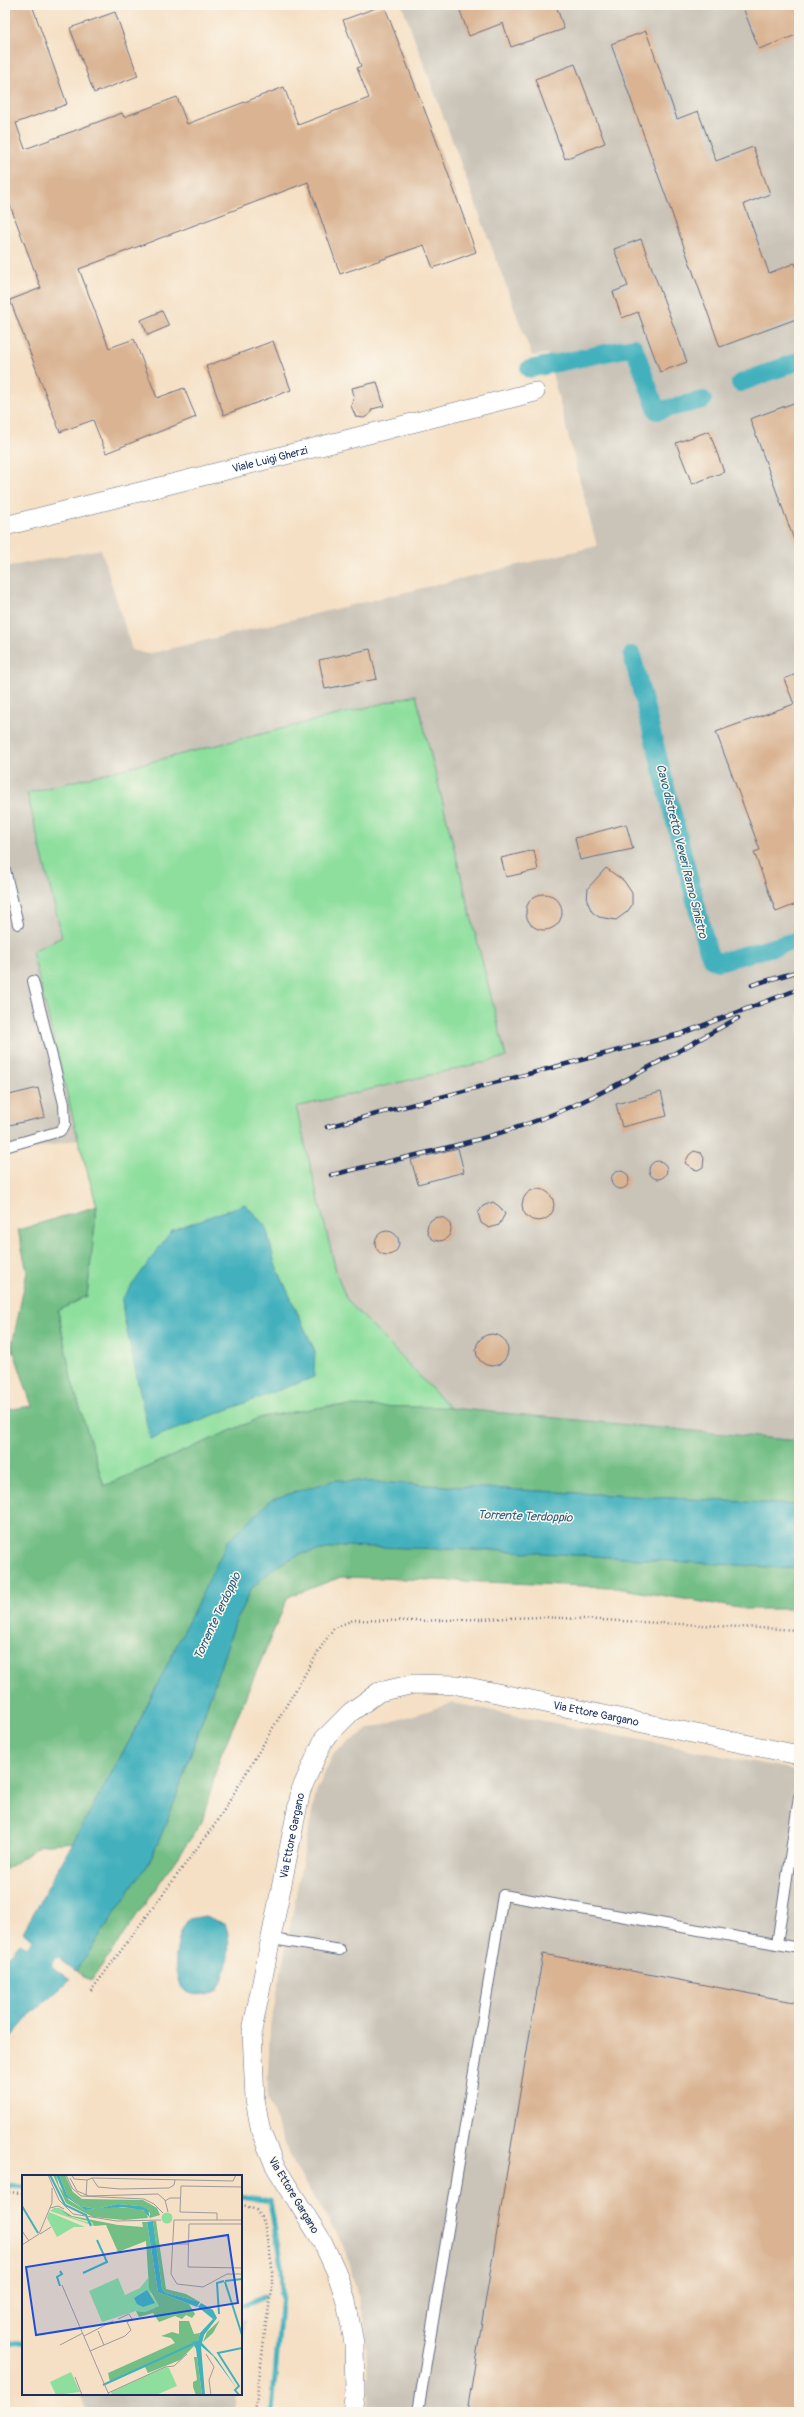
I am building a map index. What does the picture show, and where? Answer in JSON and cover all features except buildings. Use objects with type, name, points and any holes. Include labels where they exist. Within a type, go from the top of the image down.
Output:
[{"type":"street","name":"Viale Luigi Gherzi","points":[[5,526],[535,392]]},
{"type":"street","name":"Via Ettore Gargano","points":[[352,2412],[355,2392],[354,2342],[346,2301],[336,2271],[322,2241],[275,2166],[261,2132],[255,2100],[252,2031],[272,1939],[301,1790],[324,1739],[351,1712],[379,1692],[414,1684],[458,1685],[799,1755]]},
{"type":"lane","points":[[5,870],[18,924]]},
{"type":"lane","points":[[5,1147],[60,1131],[65,1125],[64,1104],[33,981]]},
{"type":"lane","points":[[777,1944],[799,1797]]},
{"type":"lane","points":[[418,2412],[503,1895],[799,1948]]},
{"type":"lane","points":[[272,1939],[340,1950]]},
{"type":"path","points":[[91,1991],[218,1820],[311,1663],[334,1628],[354,1620],[414,1621],[542,1617],[799,1630]]},
{"type":"path","points":[[5,2192],[22,2193]]},
{"type":"path","points":[[242,2204],[256,2210],[264,2222],[272,2266],[272,2291],[266,2323],[255,2412]]},
{"type":"shaded area","points":[[402,5],[799,5],[799,1441],[440,1407],[329,1406],[262,1417],[80,1497],[18,1230],[97,1206],[78,1139],[5,1156],[5,567],[101,549],[132,650],[148,654],[597,546],[547,354],[532,356]]},
{"type":"shaded area","points":[[453,1703],[799,1771],[799,2412],[367,2412],[369,2402],[365,2321],[344,2247],[292,2162],[267,2098],[270,2028],[316,1792],[334,1753],[368,1729]]},
{"type":"shaded area","points":[[246,2319],[242,2352],[242,2320]]},
{"type":"shaded area","points":[[80,2395],[236,2395],[234,2412],[87,2412]]},
{"type":"green space","points":[[416,695],[506,1057],[296,1107],[337,1275],[347,1300],[450,1408],[329,1406],[262,1417],[104,1486],[72,1382],[58,1311],[87,1296],[97,1206],[78,1139],[32,951],[62,937],[27,793]],"holes":[[[266,1227],[275,1264],[315,1351],[151,1439],[124,1317],[122,1299]]]},
{"type":"green space","points":[[97,1206],[87,1296],[58,1311],[72,1382],[104,1486],[262,1417],[329,1406],[440,1407],[799,1441],[799,1505],[335,1480],[132,1736],[74,1842],[40,1845],[5,1870],[5,1410],[32,1406],[12,1346],[27,1272],[18,1230]]},
{"type":"green space","points":[[343,1546],[512,1551],[799,1569],[799,1609],[745,1609],[610,1587],[341,1577],[288,1597],[220,1757],[202,1822],[91,1981],[76,1971],[152,1857],[174,1803],[236,1620],[251,1589],[275,1567],[300,1554]]},
{"type":"water","points":[[245,1204],[266,1227],[275,1264],[315,1351],[314,1377],[150,1439],[124,1317],[122,1299],[172,1230]]},
{"type":"water","points":[[335,1480],[799,1505],[799,1569],[512,1551],[343,1546],[300,1554],[275,1567],[251,1589],[236,1620],[174,1803],[152,1857],[76,1971],[23,1932],[132,1736],[228,1541],[272,1499]]},
{"type":"water","points":[[205,1916],[225,1924],[229,1940],[229,1949],[224,1976],[217,1991],[197,1995],[184,1990],[177,1977],[177,1946],[183,1928],[189,1919]]},
{"type":"water","points":[[20,1943],[70,1980],[32,2013],[5,2044],[5,1960]]},
{"type":"waterway","name":"Cavo distretto Veveri Ramo Sinistro","points":[[529,369],[634,347],[657,411],[703,400]]},
{"type":"waterway","points":[[740,383],[799,361]]},
{"type":"waterway","name":"Cavo distretto Veveri Ramo Sinistro","points":[[632,655],[708,951],[712,960],[718,962],[799,940]]},
{"type":"waterway","name":"Torrente Terdoppio","points":[[5,2002],[71,1914]]},
{"type":"waterway","points":[[5,2186],[22,2187]]},
{"type":"waterway","points":[[242,2196],[270,2201],[281,2265],[282,2294]]},
{"type":"waterway","points":[[272,2412],[282,2294],[280,2294]]},
{"type":"waterway","points":[[242,2306],[265,2296]]},
{"type":"waterway","points":[[5,2345],[22,2343]]},
{"type":"railway","points":[[752,985],[799,971]]},
{"type":"railway","points":[[327,1127],[680,1034],[799,989]]},
{"type":"railway","points":[[331,1175],[487,1137],[564,1110],[615,1086],[738,1018]]}]
